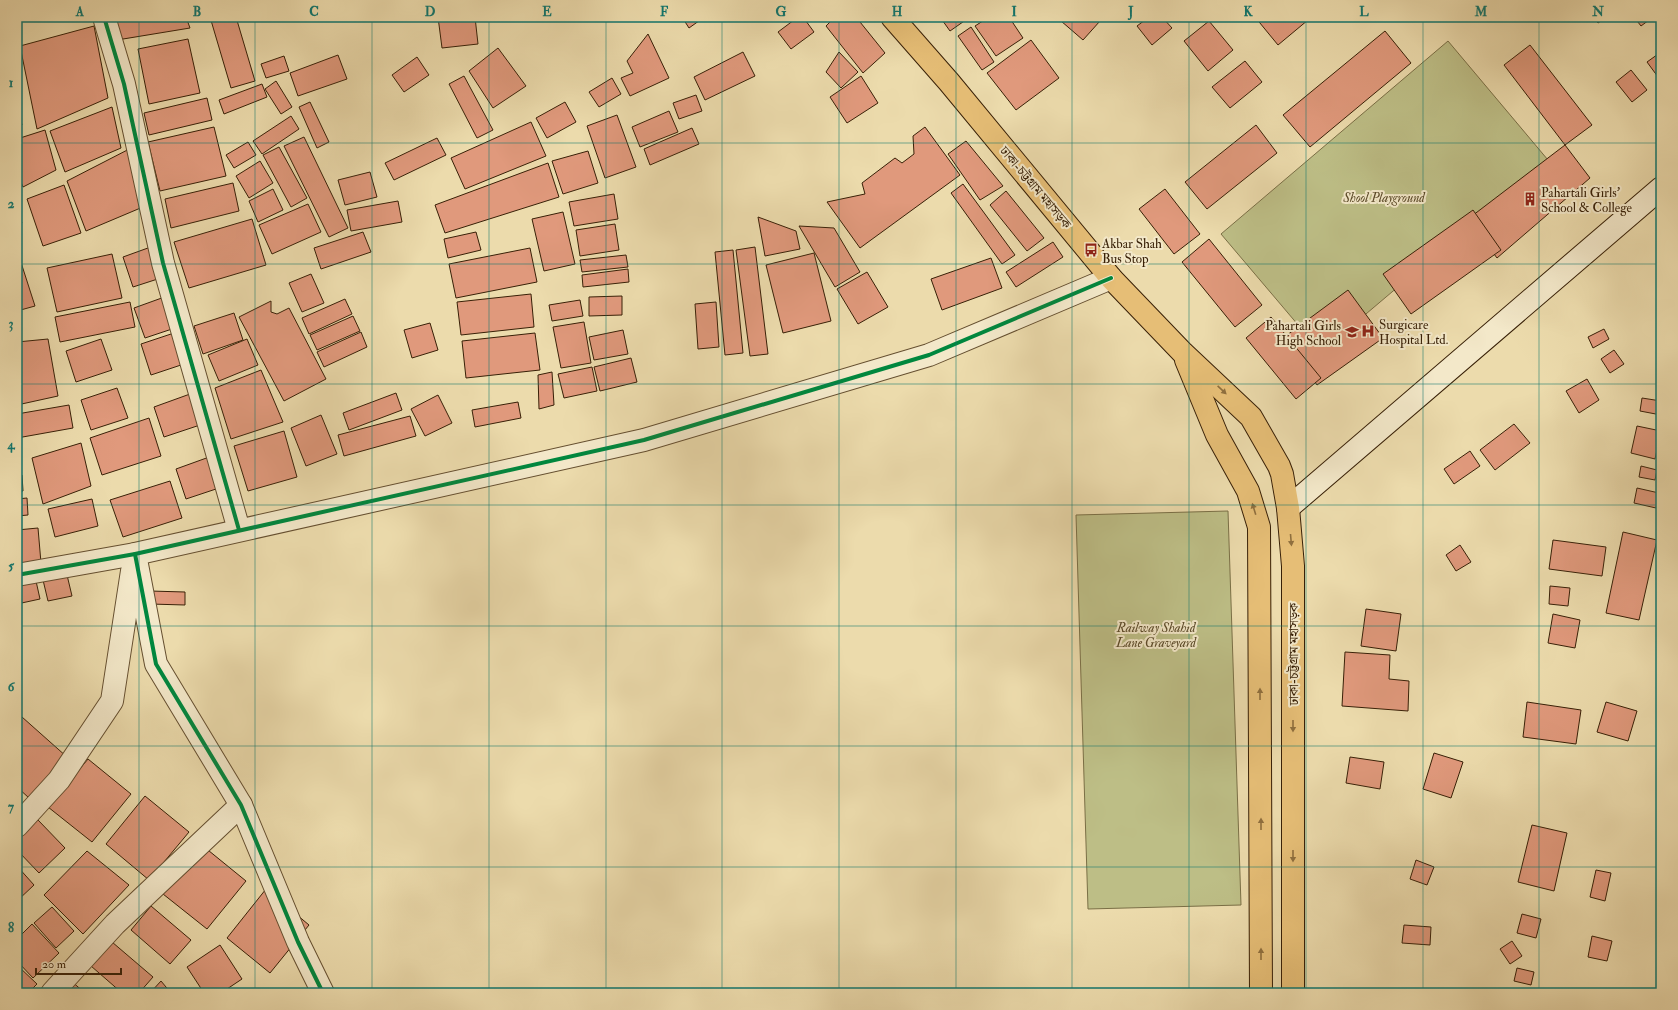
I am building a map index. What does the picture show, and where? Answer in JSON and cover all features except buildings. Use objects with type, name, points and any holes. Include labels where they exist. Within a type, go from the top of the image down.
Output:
[{"type":"highway","name":"ঢাকা-চট্টগ্রাম মহাসড়ক","points":[[892,17],[949,82],[1111,278],[1183,353],[1251,417],[1279,466],[1288,508],[1293,566],[1294,993]]},
{"type":"highway","name":"ঢাকা-চট্টগ্রাম মহাসড়ক","points":[[1183,353],[1217,435],[1248,491],[1260,527],[1261,993]]},
{"type":"street","points":[[104,17],[124,84],[163,263],[239,530]]},
{"type":"street","points":[[1288,508],[1661,188]]},
{"type":"street","points":[[17,575],[135,554],[644,440],[929,355],[1111,278]]},
{"type":"street","points":[[135,554],[156,664],[242,805],[317,991]]},
{"type":"street","points":[[17,826],[59,780],[112,701],[135,554]]},
{"type":"street","points":[[52,993],[115,924],[242,805]]},
{"type":"green space","name":"Shool Playground","points":[[1448,41],[1548,160],[1321,352],[1221,234]]},
{"type":"green space","name":"Railway Shahid Lane Graveyard","points":[[1228,511],[1241,905],[1088,909],[1076,515]]},
{"type":"cycle path","points":[[104,17],[124,84],[163,263],[239,530]]},
{"type":"cycle path","points":[[17,575],[135,554],[644,440],[929,355],[1111,278]]},
{"type":"cycle path","points":[[135,554],[156,664],[241,805],[298,942],[323,993]]},
{"type":"place","name":"Pahartali Girls' School & College","points":[[1530,199]]},
{"type":"place","name":"Akbar Shah Bus Stop","points":[[1091,250]]},
{"type":"place","name":"Surgicare Hospital Ltd.","points":[[1368,331]]},
{"type":"place","name":"Pahartali Girls High School","points":[[1352,332]]}]
